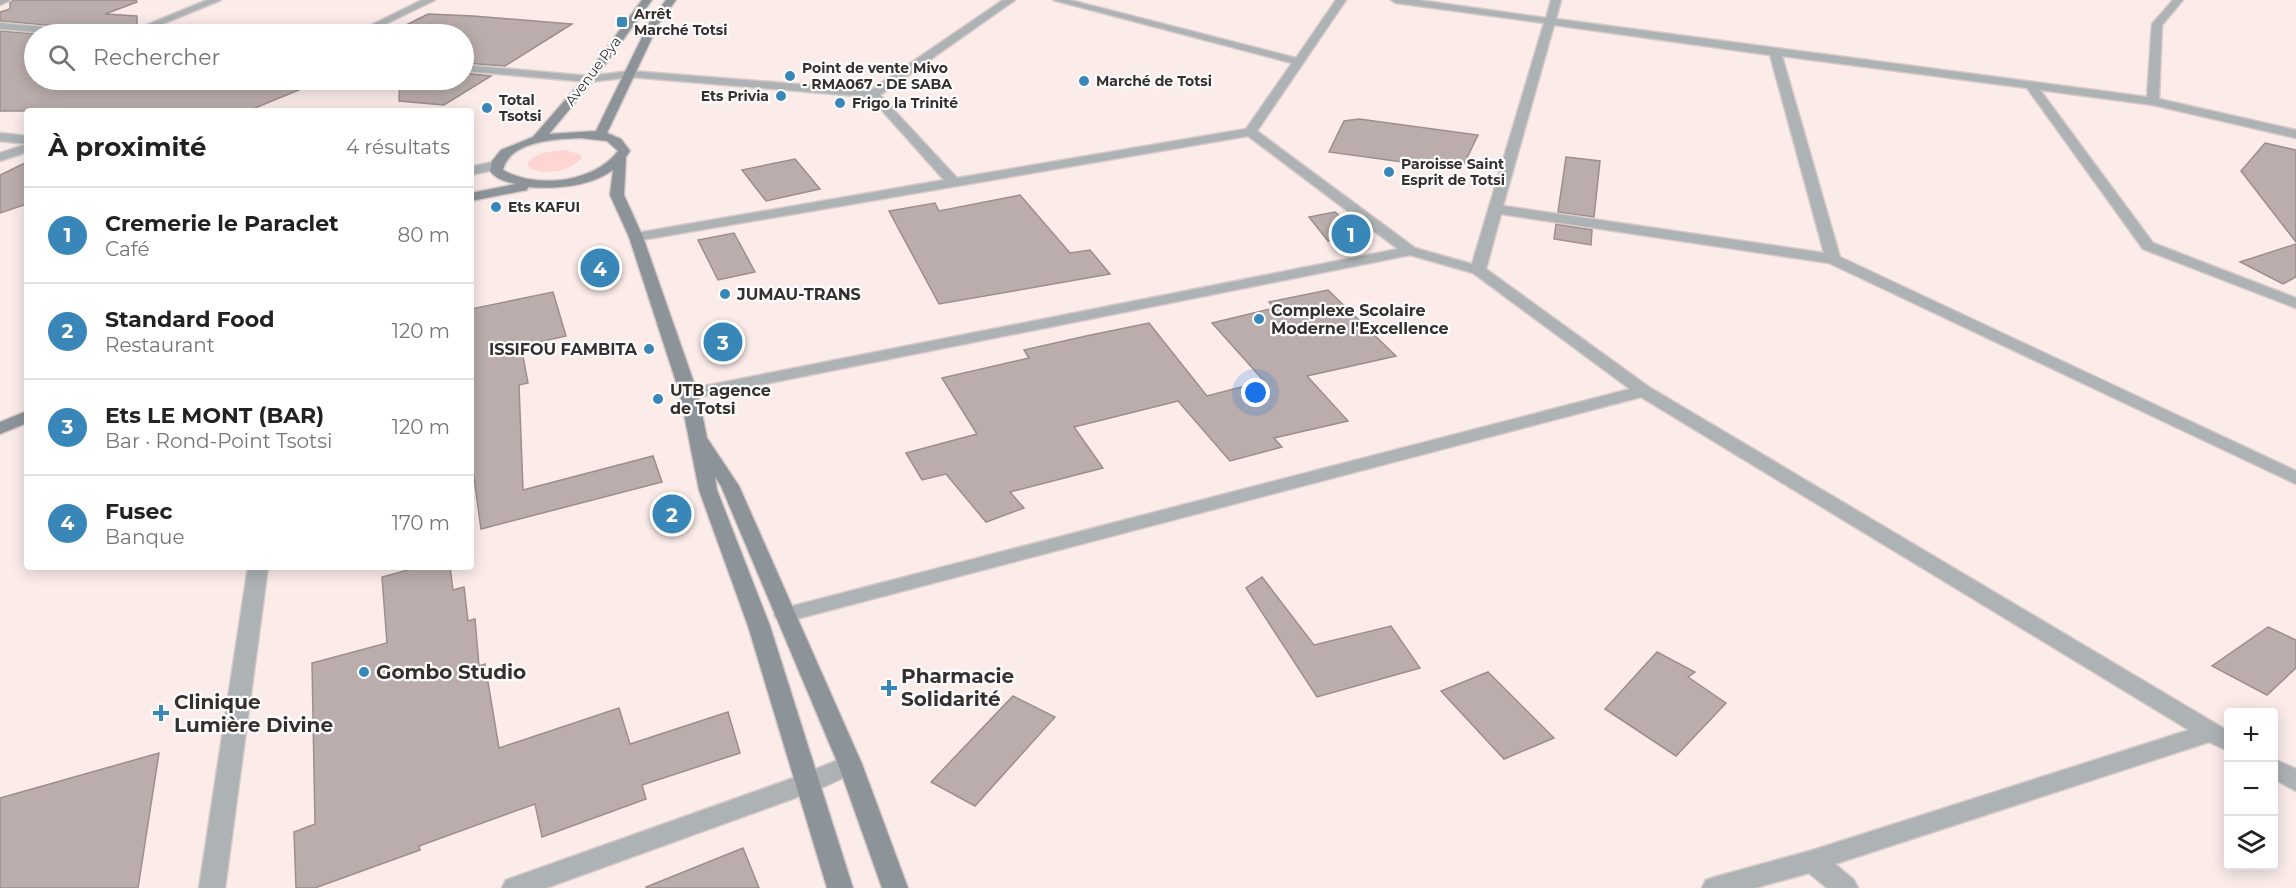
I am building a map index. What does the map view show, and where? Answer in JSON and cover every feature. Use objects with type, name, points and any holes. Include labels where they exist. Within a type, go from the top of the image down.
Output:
[{"type":"main road","name":"Avenue Pya","points":[[537,140],[589,79],[646,0]]},
{"type":"main road","name":"Avenue Pya","points":[[600,135],[654,23],[671,0]]},
{"type":"main road","points":[[474,185],[496,168],[508,151],[537,140],[580,134],[600,135],[621,144],[624,151],[621,158],[617,195],[636,237],[689,394],[708,490],[759,626],[840,888]]},
{"type":"main road","points":[[474,196],[499,189],[585,178],[614,165],[621,158]]},
{"type":"main road","points":[[496,168],[504,178],[519,183],[539,184]]},
{"type":"main road","points":[[585,178],[617,195]]},
{"type":"main road","points":[[0,429],[24,417]]},
{"type":"main road","points":[[696,434],[730,486],[850,764],[895,888]]},
{"type":"street","points":[[0,2],[6,0]]},
{"type":"street","points":[[155,24],[216,0]]},
{"type":"street","points":[[379,24],[430,0]]},
{"type":"street","points":[[474,69],[589,79],[631,74],[873,94],[1010,0]]},
{"type":"street","points":[[1058,0],[1299,62]]},
{"type":"street","points":[[636,237],[1250,132],[1341,0]]},
{"type":"street","points":[[1396,0],[1775,52],[2153,100],[2296,134]]},
{"type":"street","points":[[1478,270],[1556,0]]},
{"type":"street","points":[[2153,100],[2157,24],[2178,0]]},
{"type":"street","points":[[0,26],[24,28]]},
{"type":"street","points":[[1775,52],[1833,259]]},
{"type":"street","points":[[2031,85],[2143,242],[2159,251],[2296,303]]},
{"type":"street","points":[[873,94],[953,182]]},
{"type":"street","points":[[1250,132],[1410,251],[1478,270],[1643,391],[2220,737]]},
{"type":"street","points":[[0,137],[24,140]]},
{"type":"street","points":[[0,157],[24,148]]},
{"type":"street","points":[[474,171],[496,168]]},
{"type":"street","points":[[1496,209],[1833,259],[2296,478]]},
{"type":"street","points":[[689,394],[1410,251]]},
{"type":"street","points":[[785,615],[1643,391]]},
{"type":"street","points":[[212,888],[258,570]]},
{"type":"street","points":[[1715,888],[1813,861],[2220,737]]},
{"type":"street","points":[[515,888],[808,783],[850,764]]},
{"type":"street","points":[[2278,770],[2296,781]]},
{"type":"street","points":[[1813,861],[1845,888]]},
{"type":"shaded area","points":[[566,150],[581,155],[581,159],[555,172],[540,171],[527,166],[529,161],[538,155]]},
{"type":"building","points":[[13,0],[136,0],[137,2],[105,14],[137,16],[137,24],[33,24],[0,21],[0,12],[10,9],[10,3]]},
{"type":"building","points":[[428,14],[572,24],[505,66],[474,64],[474,24],[408,24]]},
{"type":"building","points":[[0,31],[24,33],[24,90],[299,90],[255,108],[24,108],[24,111],[0,111]]},
{"type":"building","points":[[474,74],[491,76],[474,86]]},
{"type":"building","points":[[400,90],[468,90],[444,105],[399,101]]},
{"type":"building","points":[[1359,119],[1478,135],[1461,170],[1329,152],[1344,121]]},
{"type":"building","points":[[2265,143],[2296,150],[2296,242],[2241,171]]},
{"type":"building","points":[[1566,157],[1600,161],[1594,217],[1558,212]]},
{"type":"building","points":[[795,159],[820,189],[766,201],[742,170]]},
{"type":"building","points":[[24,163],[24,205],[0,213],[0,175]]},
{"type":"building","points":[[1020,195],[1070,253],[1090,250],[1110,274],[939,304],[889,211],[935,203],[939,211]]},
{"type":"building","points":[[1335,212],[1361,234],[1328,241],[1309,217]]},
{"type":"building","points":[[1556,224],[1592,230],[1591,245],[1554,239]]},
{"type":"building","points":[[734,233],[755,272],[718,280],[698,240]]},
{"type":"building","points":[[2296,244],[2296,277],[2283,284],[2240,262]]},
{"type":"building","points":[[1328,290],[1396,356],[1307,376],[1348,421],[1274,438],[1282,447],[1230,461],[1178,401],[1074,427],[1103,468],[1010,492],[1024,508],[986,522],[946,474],[922,480],[906,453],[977,434],[942,378],[1029,358],[1024,350],[1149,323],[1207,396],[1264,381],[1212,323],[1274,308],[1269,302]]},
{"type":"building","points":[[553,292],[566,336],[521,346],[528,383],[519,385],[523,490],[653,456],[662,482],[481,529],[474,478],[474,308]]},
{"type":"building","points":[[408,570],[450,570],[453,590],[464,587],[468,621],[475,619],[479,666],[485,664],[499,748],[619,708],[630,744],[728,712],[740,753],[642,785],[646,799],[542,837],[535,804],[419,846],[420,850],[315,888],[296,888],[294,832],[315,824],[312,663],[387,643],[382,577]]},
{"type":"building","points":[[1262,577],[1314,645],[1391,626],[1420,668],[1317,697],[1246,588]]},
{"type":"building","points":[[2268,627],[2296,640],[2296,668],[2267,695],[2212,666]]},
{"type":"building","points":[[1657,652],[1695,672],[1688,677],[1726,703],[1676,756],[1605,709]]},
{"type":"building","points":[[1488,672],[1554,738],[1504,759],[1441,691]]},
{"type":"building","points":[[1013,696],[1055,717],[975,806],[931,782]]},
{"type":"building","points":[[159,753],[138,888],[0,888],[0,798]]},
{"type":"building","points":[[743,848],[759,888],[646,887]]},
{"type":"place","name":"Arrêt Marché Totsi","points":[[622,22]]},
{"type":"place","name":"Point de vente Mivo - RMA067 - DE SABA","points":[[790,76]]},
{"type":"place","name":"Marché de Totsi","points":[[1084,81]]},
{"type":"place","name":"Ets Privia","points":[[781,96]]},
{"type":"place","name":"Frigo la Trinité","points":[[840,103]]},
{"type":"place","name":"Total Tsotsi","points":[[487,108]]},
{"type":"place","name":"Paroisse Saint Esprit de Totsi","points":[[1389,172]]},
{"type":"place","name":"Ets KAFUI","points":[[496,207]]},
{"type":"place","name":"Cremerie le Paraclet","points":[[1351,234]]},
{"type":"place","name":"Fusec","points":[[600,268]]},
{"type":"place","name":"JUMAU-TRANS","points":[[725,294]]},
{"type":"place","name":"Complexe Scolaire Moderne l'Excellence","points":[[1259,319]]},
{"type":"place","name":"Ets LE MONT (BAR)","points":[[723,342]]},
{"type":"place","name":"ISSIFOU FAMBITA","points":[[649,349]]},
{"type":"place","name":"UTB agence de Totsi","points":[[658,399]]},
{"type":"place","name":"Standard Food","points":[[672,514]]},
{"type":"place","name":"Gombo Studio","points":[[364,672]]},
{"type":"place","name":"Pharmacie Solidarité","points":[[889,688]]},
{"type":"place","name":"Clinique Lumière Divine","points":[[161,713]]}]
